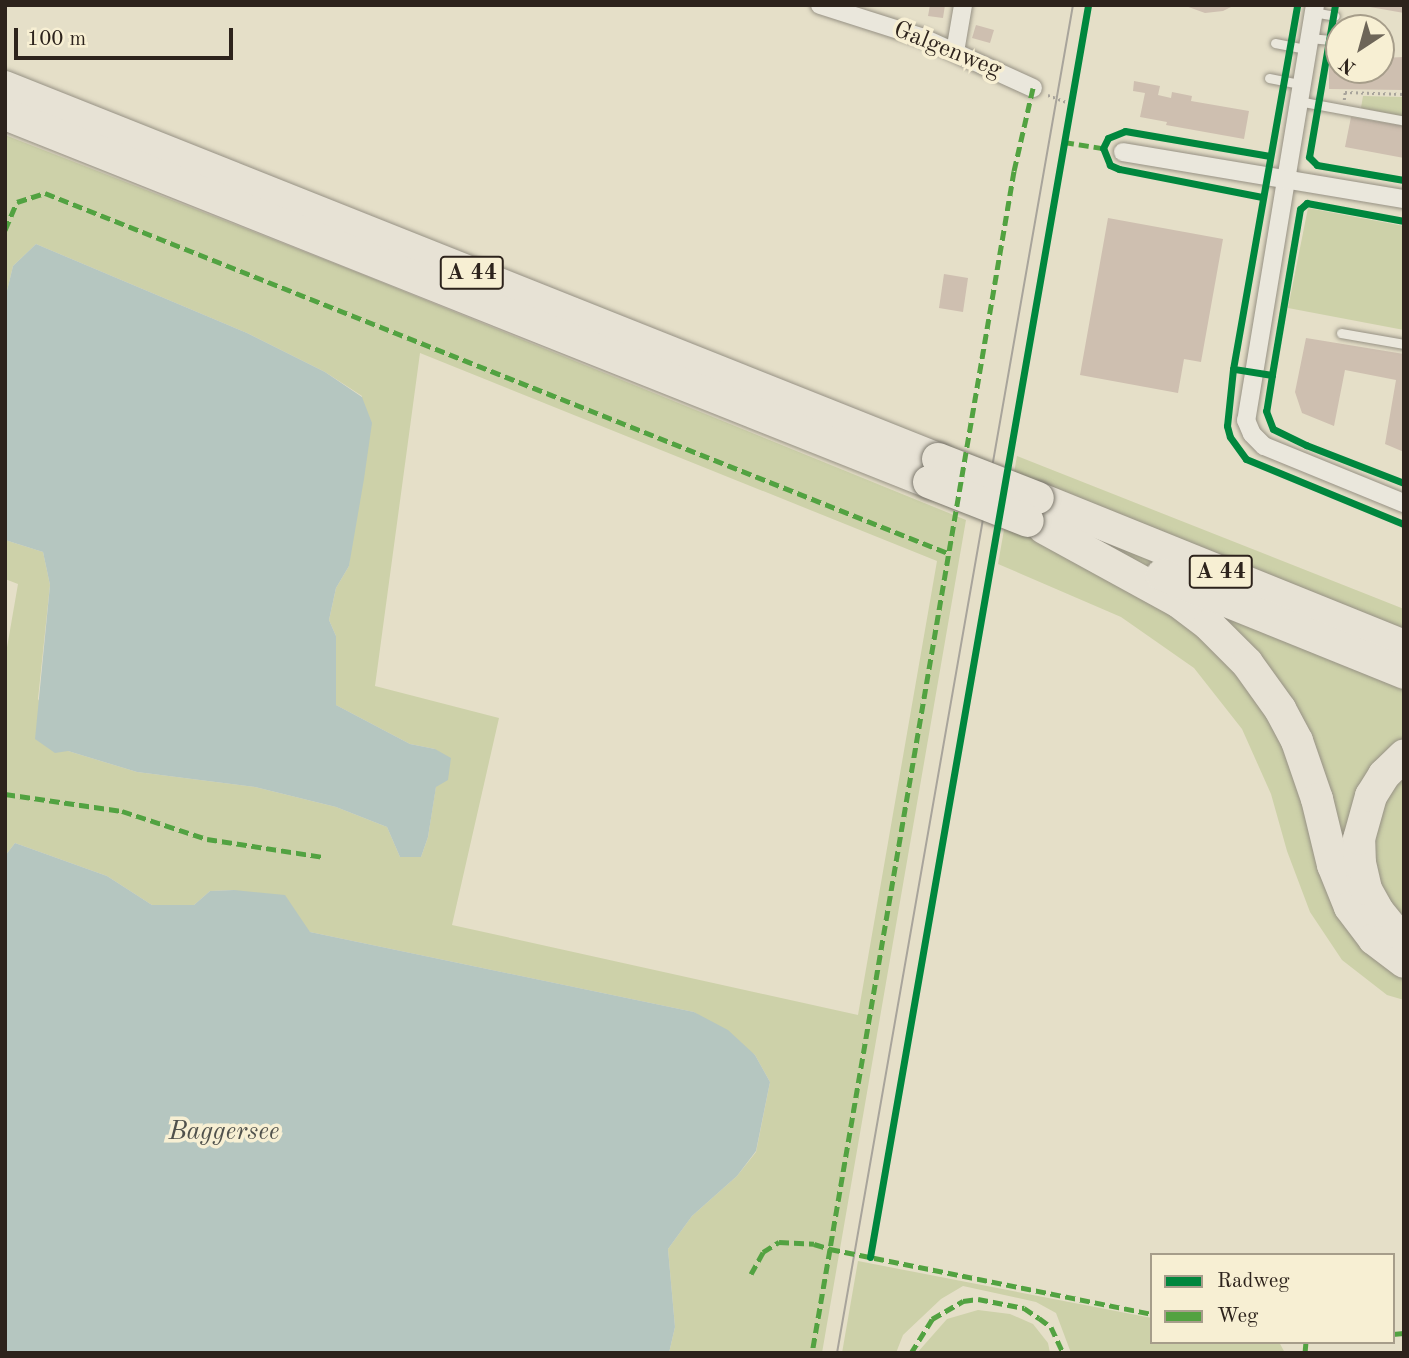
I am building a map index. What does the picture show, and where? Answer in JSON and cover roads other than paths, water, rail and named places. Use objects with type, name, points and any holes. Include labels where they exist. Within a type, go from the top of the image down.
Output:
[{"type":"highway","name":"A 44","points":[[5,87],[933,470],[1404,673]]},
{"type":"highway","name":"A 44","points":[[5,114],[933,470]]},
{"type":"highway","name":"A 44","points":[[1036,516],[1404,646]]},
{"type":"highway","points":[[1036,516],[1179,601],[1209,625],[1247,663],[1280,709],[1297,741],[1312,783],[1340,887],[1374,939],[1404,962]]},
{"type":"highway","points":[[1404,756],[1384,775],[1371,796],[1362,820],[1359,851],[1369,895],[1384,921],[1404,940]]},
{"type":"street","name":"Galgenweg","points":[[820,5],[921,37],[1033,88]]},
{"type":"street","points":[[955,52],[963,5]]},
{"type":"street","points":[[1314,9],[1246,420],[1252,434],[1264,446],[1404,503]]},
{"type":"street","points":[[1123,152],[1404,199]]},
{"type":"lane","points":[[1275,43],[1308,44],[1325,41]]},
{"type":"lane","points":[[1269,78],[1341,112],[1401,120]]},
{"type":"lane","points":[[1341,334],[1404,344]]},
{"type":"water","points":[[36,244],[247,333],[325,372],[362,397],[372,423],[364,479],[349,566],[336,588],[329,620],[336,636],[336,705],[410,744],[435,749],[451,758],[448,780],[436,787],[428,837],[421,857],[400,857],[387,827],[336,807],[255,787],[137,772],[68,751],[55,753],[35,739],[50,585],[43,552],[5,540],[5,299],[13,266]]},
{"type":"water","name":"Baggersee","points":[[15,843],[107,876],[152,905],[194,905],[210,891],[234,890],[285,895],[310,932],[694,1012],[728,1030],[755,1055],[770,1082],[756,1151],[737,1176],[692,1216],[668,1249],[675,1327],[669,1353],[5,1353],[5,856]]},
{"type":"tram line","points":[[837,1353],[1073,5]]}]
